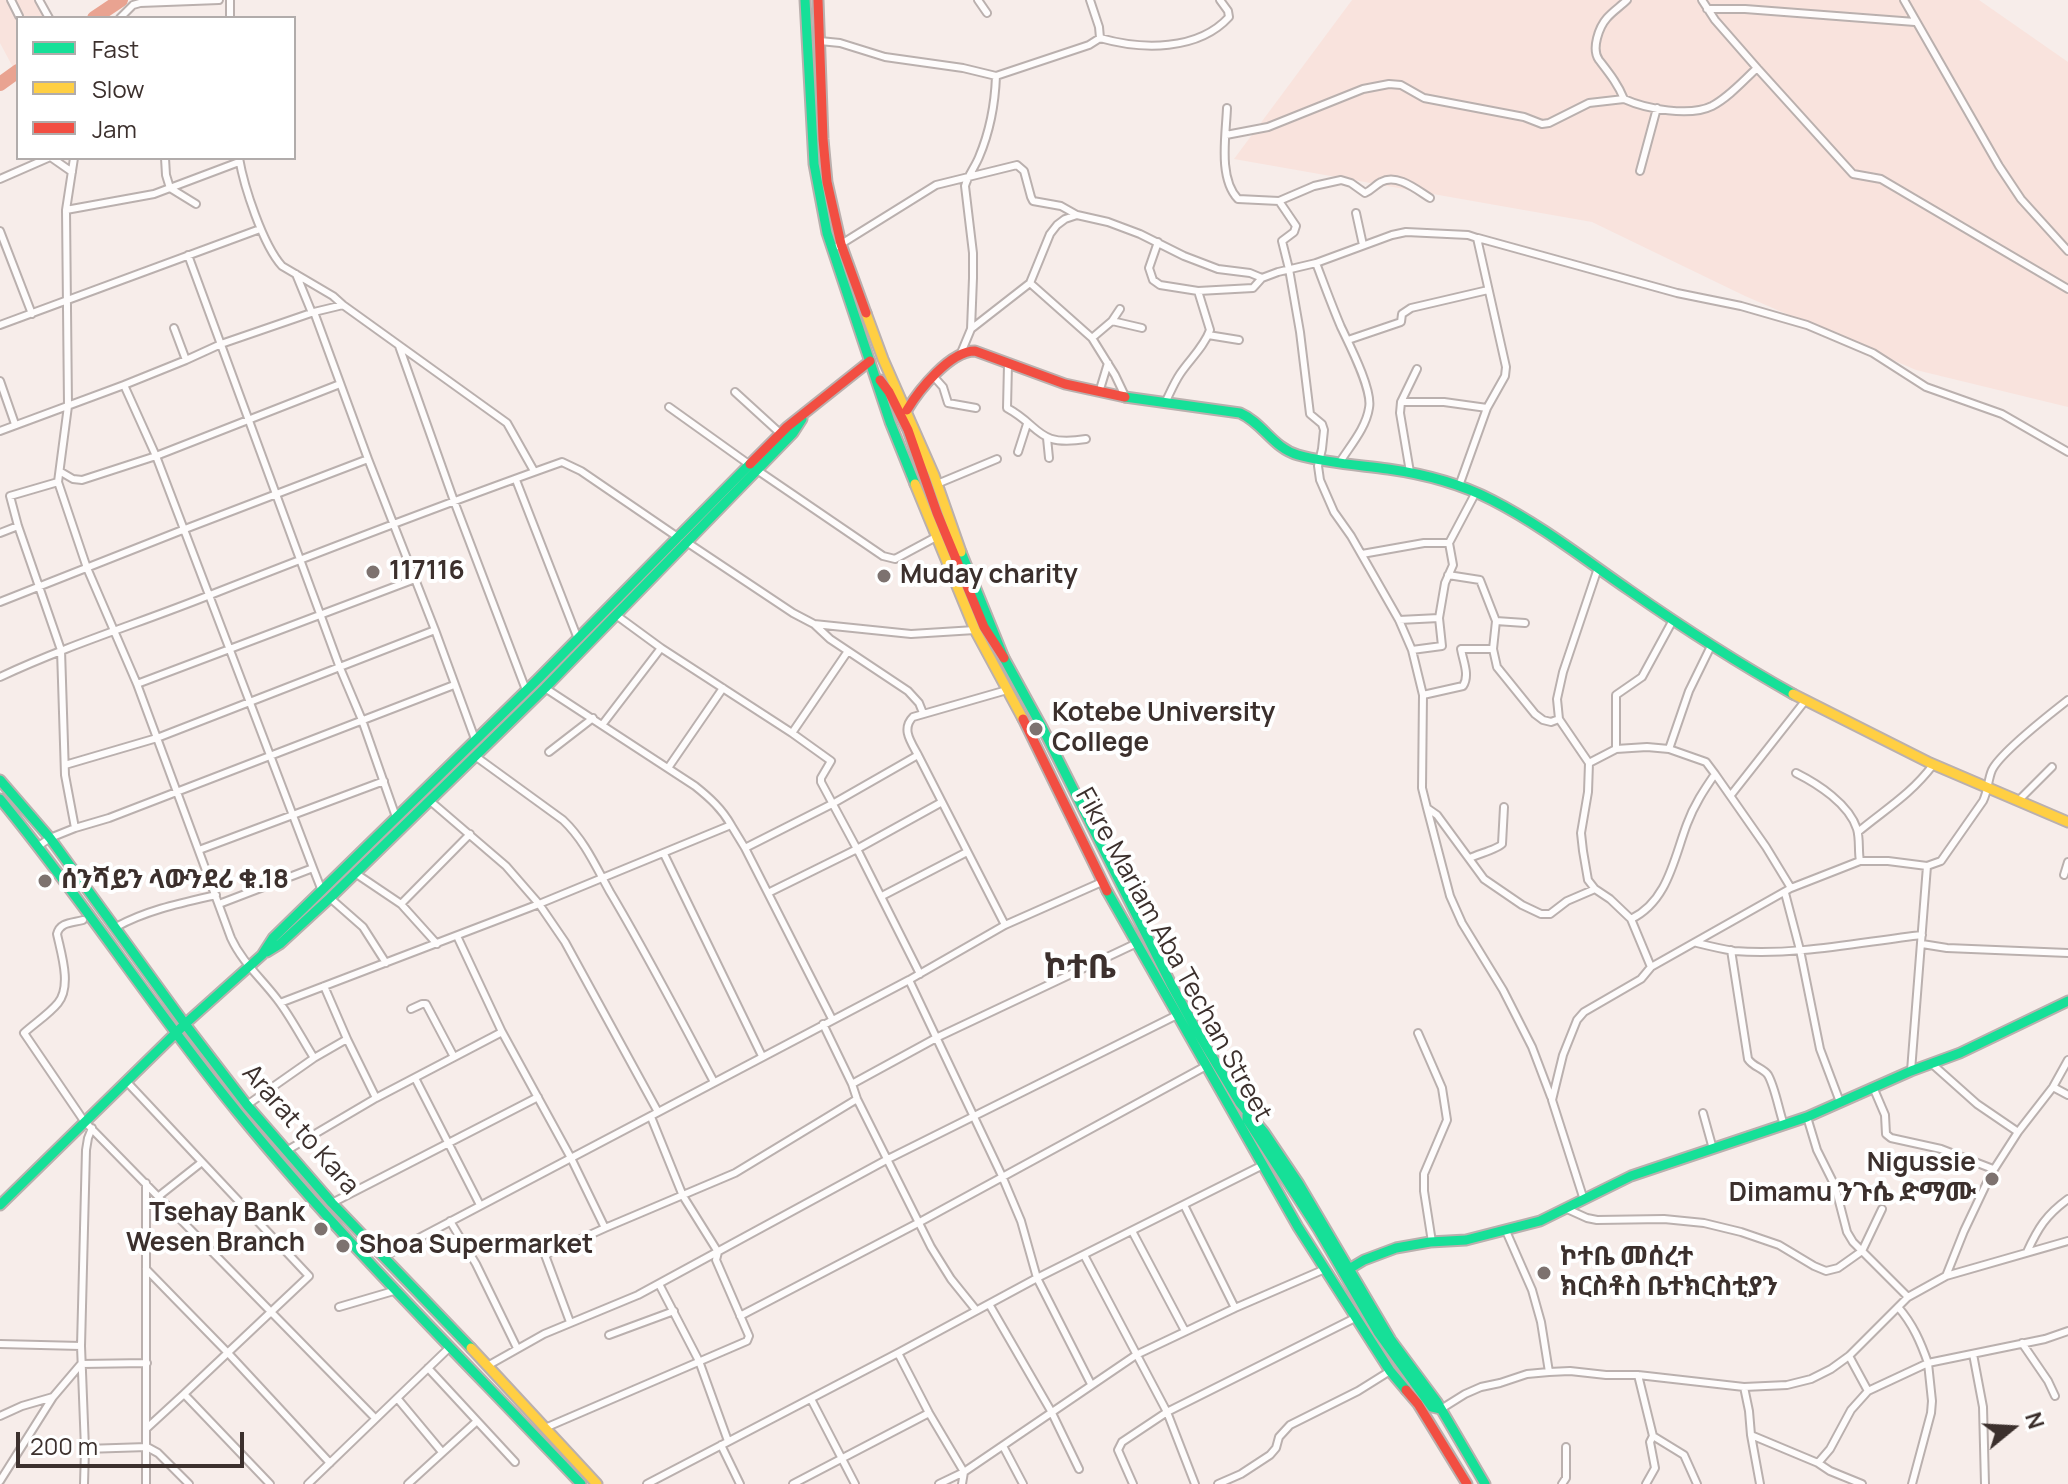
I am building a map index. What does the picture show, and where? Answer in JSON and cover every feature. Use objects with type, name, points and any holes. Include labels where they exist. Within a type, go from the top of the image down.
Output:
[{"type":"main road","name":"Fikre Mariam Aba Techan Street","points":[[805,0],[814,164],[823,217],[836,247],[890,422],[975,630],[1008,690],[1102,882],[1230,1109],[1298,1227],[1390,1371],[1418,1404],[1464,1483]]},
{"type":"main road","points":[[818,0],[823,139],[836,247],[907,410],[1004,658]]},
{"type":"main road","points":[[907,410],[919,390],[961,353],[975,351],[1060,383],[1246,415],[1286,452],[1410,472],[1476,492],[1532,523],[1711,646],[1805,701],[1933,765],[2068,822]]},
{"type":"main road","points":[[0,1205],[185,1024],[262,955],[273,938],[355,873],[545,688],[578,639],[708,515],[781,434],[870,361]]},
{"type":"main road","points":[[874,372],[889,392],[908,430],[937,513],[984,627],[1043,729],[1171,984],[1318,1229],[1441,1409],[1485,1484]]},
{"type":"main road","points":[[899,393],[919,390]]},
{"type":"main road","points":[[754,467],[793,433],[805,414]]},
{"type":"main road","points":[[326,894],[396,817],[526,690],[616,615],[683,540]]},
{"type":"main road","name":"Ararat to Kara","points":[[0,780],[50,838],[247,1105],[332,1203],[488,1365],[589,1483]]},
{"type":"main road","name":"Ararat to Kara","points":[[0,799],[40,845],[255,1133],[450,1347],[589,1483]]},
{"type":"main road","points":[[1347,1270],[1390,1249],[1465,1240],[1549,1218],[1631,1176],[1807,1117],[1960,1053],[2068,1001]]},
{"type":"main road","points":[[1230,1109],[1249,1116]]},
{"type":"street","points":[[11,0],[19,16]]},
{"type":"street","points":[[122,16],[133,5],[140,3],[219,0]]},
{"type":"street","points":[[978,0],[987,13]]},
{"type":"street","points":[[1090,0],[1100,38]]},
{"type":"street","points":[[820,41],[840,43],[885,57],[996,76],[1089,45],[1100,38],[1150,45],[1178,44],[1195,39],[1214,32],[1229,17],[1220,0]]},
{"type":"street","points":[[1624,99],[1599,60],[1596,44],[1608,17],[1627,0]]},
{"type":"street","points":[[1702,0],[1757,68],[1853,174],[1881,179],[2068,289]]},
{"type":"street","points":[[1745,9],[1752,0]]},
{"type":"street","points":[[1904,0],[1999,166],[2021,199],[2068,251]]},
{"type":"street","points":[[1707,9],[1916,22]]},
{"type":"street","points":[[1226,135],[1268,127],[1363,89],[1389,84],[1401,85],[1424,98],[1524,117],[1542,124],[1589,103],[1624,99],[1657,108],[1697,111],[1712,106],[1757,68]]},
{"type":"street","points":[[961,353],[971,329],[973,278],[965,186],[979,159],[991,118],[996,76]]},
{"type":"street","points":[[1227,108],[1225,167],[1229,186],[1238,199],[1279,201],[1314,186],[1341,180],[1365,193],[1383,181],[1395,180],[1430,198]]},
{"type":"street","points":[[1640,171],[1657,108]]},
{"type":"street","points":[[0,179],[45,160]]},
{"type":"street","points":[[53,160],[72,172]]},
{"type":"street","points":[[74,160],[66,210],[68,406],[58,482],[87,568],[137,684],[238,953],[280,1003],[314,1058]]},
{"type":"street","points":[[165,160],[170,188],[196,204]]},
{"type":"street","points":[[66,210],[154,194],[239,160],[260,229],[276,260],[333,296],[507,423],[534,471]]},
{"type":"street","points":[[836,247],[936,185],[1017,165],[1024,171],[1033,201],[1061,206],[1077,215],[1108,222],[1218,269],[1250,273],[1262,278]]},
{"type":"street","points":[[1279,201],[1296,226],[1294,232],[1282,241],[1289,269],[1310,414],[1322,424],[1324,430],[1318,473],[1334,512],[1362,554],[1412,650],[1423,695],[1422,788],[1450,896],[1532,1047],[1584,1200]]},
{"type":"street","points":[[1356,213],[1363,245]]},
{"type":"street","points":[[971,329],[1030,283],[1050,234],[1065,219],[1077,215]]},
{"type":"street","points":[[0,325],[260,229]]},
{"type":"street","points":[[0,231],[32,314]]},
{"type":"street","points":[[1158,242],[1149,268],[1153,280],[1160,285],[1198,291],[1253,288],[1262,278],[1406,232],[1477,238],[1807,325],[1873,353],[1926,387],[2002,414],[2068,452]]},
{"type":"street","points":[[1459,486],[1487,408],[1505,376],[1506,367],[1477,238]]},
{"type":"street","points":[[188,255],[396,817]]},
{"type":"street","points":[[1316,263],[1365,385],[1370,407],[1362,428],[1340,462]]},
{"type":"street","points":[[296,274],[476,740]]},
{"type":"street","points":[[1030,283],[1092,338],[1125,396]]},
{"type":"street","points":[[1348,340],[1401,322],[1402,314],[1411,308],[1488,290]]},
{"type":"street","points":[[1165,403],[1182,371],[1208,335],[1208,321],[1198,291]]},
{"type":"street","points":[[0,431],[124,385],[221,344],[343,305]]},
{"type":"street","points":[[1092,338],[1112,321],[1120,309]]},
{"type":"street","points":[[1112,321],[1142,328]]},
{"type":"street","points":[[174,328],[186,360]]},
{"type":"street","points":[[1208,335],[1239,340]]},
{"type":"street","points":[[399,346],[526,690]]},
{"type":"street","points":[[1101,386],[1108,363]]},
{"type":"street","points":[[1008,364],[1007,408],[1047,438],[1070,441],[1086,439]]},
{"type":"street","points":[[1410,472],[1401,426],[1401,402],[1417,369]]},
{"type":"street","points":[[934,377],[943,387],[948,403],[976,408]]},
{"type":"street","points":[[0,381],[15,424]]},
{"type":"street","points":[[61,472],[82,480],[156,456],[340,384]]},
{"type":"street","points":[[124,385],[185,529],[313,868],[326,894],[363,927],[386,963]]},
{"type":"street","points":[[735,392],[781,434]]},
{"type":"street","points":[[1401,402],[1444,402],[1487,408]]},
{"type":"street","points":[[669,407],[883,556],[895,559],[936,537]]},
{"type":"street","points":[[1018,452],[1027,424]]},
{"type":"street","points":[[1047,438],[1049,458]]},
{"type":"street","points":[[0,602],[368,459]]},
{"type":"street","points":[[937,484],[997,459]]},
{"type":"street","points":[[0,677],[61,650],[209,596],[392,523],[562,462],[814,624],[830,639],[908,691],[923,713]]},
{"type":"street","points":[[516,480],[578,639]]},
{"type":"street","points":[[0,500],[58,482]]},
{"type":"street","points":[[1442,646],[1439,618],[1445,583],[1453,565],[1449,543],[1476,492]]},
{"type":"street","points":[[10,496],[61,650],[66,788],[75,828]]},
{"type":"street","points":[[0,533],[18,526]]},
{"type":"street","points":[[1362,554],[1424,543],[1449,543]]},
{"type":"street","points":[[1598,568],[1563,672],[1557,699],[1559,719],[1589,763],[1581,833],[1588,880],[1631,919],[1651,967]]},
{"type":"street","points":[[1448,575],[1480,580],[1496,621],[1493,649],[1497,667],[1535,714],[1551,722],[1559,719]]},
{"type":"street","points":[[137,684],[415,579]]},
{"type":"street","points":[[616,615],[831,761],[821,782],[920,974]]},
{"type":"street","points":[[1399,620],[1439,618]]},
{"type":"street","points":[[1616,749],[1616,695],[1642,677],[1673,620]]},
{"type":"street","points":[[1496,621],[1525,623]]},
{"type":"street","points":[[814,624],[911,634],[975,630]]},
{"type":"street","points":[[65,765],[157,738],[435,630]]},
{"type":"street","points":[[1412,650],[1442,646],[1493,649]]},
{"type":"street","points":[[1669,749],[1689,691],[1711,646]]},
{"type":"street","points":[[602,725],[661,648]]},
{"type":"street","points":[[1423,695],[1463,686],[1466,672],[1461,649]]},
{"type":"street","points":[[792,733],[848,651]]},
{"type":"street","points":[[40,845],[75,828],[454,685]]},
{"type":"street","points":[[545,688],[668,768],[724,812],[832,1019]]},
{"type":"street","points":[[668,768],[723,688]]},
{"type":"street","points":[[1005,925],[906,729],[913,717],[923,713],[1008,690]]},
{"type":"street","points":[[1552,1100],[1563,1055],[1577,1020],[1592,1005],[1641,979],[1651,967],[1788,890],[1860,861],[1927,866],[1941,861],[1983,801],[1992,770],[2045,717],[2068,700]]},
{"type":"street","points":[[1731,795],[1805,701]]},
{"type":"street","points":[[549,752],[593,718]]},
{"type":"street","points":[[1589,763],[1616,749],[1669,749],[1706,762],[1731,795],[1766,847],[1788,890],[1820,1049],[1840,1102]]},
{"type":"street","points":[[745,848],[834,803],[918,755]]},
{"type":"street","points":[[475,756],[575,831],[647,955],[714,1082]]},
{"type":"street","points":[[1858,832],[1903,799],[1933,765]]},
{"type":"street","points":[[2018,801],[2052,767]]},
{"type":"street","points":[[1796,773],[1814,782],[1835,799],[1854,823],[1858,832],[1860,861]]},
{"type":"street","points":[[1631,919],[1652,903],[1669,877],[1687,823],[1700,795],[1715,774]]},
{"type":"street","points":[[199,850],[384,781]]},
{"type":"street","points":[[429,800],[506,866],[539,904],[565,942],[658,1112]]},
{"type":"street","points":[[768,893],[942,802]]},
{"type":"street","points":[[1470,858],[1502,844],[1504,807]]},
{"type":"street","points":[[1427,808],[1437,815],[1484,879],[1522,905],[1541,914],[1550,914],[1567,901],[1595,889]]},
{"type":"street","points":[[280,1003],[539,904],[731,825]]},
{"type":"street","points":[[401,904],[470,834]]},
{"type":"street","points":[[882,896],[967,852]]},
{"type":"street","points":[[664,854],[762,1056]]},
{"type":"street","points":[[2064,875],[2068,862]]},
{"type":"street","points":[[1911,1071],[1927,866]]},
{"type":"street","points":[[219,904],[313,868]]},
{"type":"street","points":[[355,873],[401,904],[437,944]]},
{"type":"street","points":[[383,1257],[909,980],[1005,925],[1102,882]]},
{"type":"street","points":[[116,927],[155,910],[216,895]]},
{"type":"street","points":[[83,920],[59,928],[57,934],[64,977],[60,1001],[24,1033],[84,1121],[375,1418]]},
{"type":"street","points":[[1697,943],[1731,950],[1764,952],[1922,935]]},
{"type":"street","points":[[457,936],[502,1032],[571,1158],[605,1228]]},
{"type":"street","points":[[852,1084],[938,1037],[1137,943]]},
{"type":"street","points":[[1922,944],[1947,948],[2068,953]]},
{"type":"street","points":[[1731,950],[1748,1059],[1769,1077],[1784,1126]]},
{"type":"street","points":[[909,980],[1002,1176],[1021,1221],[1037,1278],[1091,1384]]},
{"type":"street","points":[[324,986],[376,1098]]},
{"type":"street","points":[[411,1009],[426,1004],[454,1057]]},
{"type":"street","points":[[488,1365],[570,1322],[638,1295],[974,1114],[1177,1015]]},
{"type":"street","points":[[823,1024],[918,1223],[951,1279],[976,1310]]},
{"type":"street","points":[[286,1151],[376,1098],[502,1032]]},
{"type":"street","points":[[1418,1033],[1442,1088],[1447,1120],[1424,1174],[1432,1242]]},
{"type":"street","points":[[247,1105],[347,1039]]},
{"type":"street","points":[[1946,1276],[1993,1169],[2053,1087],[2068,1060]]},
{"type":"street","points":[[1931,1063],[1977,1104],[2018,1132]]},
{"type":"street","points":[[740,1316],[1206,1066]]},
{"type":"street","points":[[415,1078],[480,1205]]},
{"type":"street","points":[[126,1081],[308,1274],[308,1278],[147,1428]]},
{"type":"street","points":[[1873,1087],[1885,1115],[1886,1134],[1891,1138],[1941,1149],[1993,1169]]},
{"type":"street","points":[[2053,1087],[2068,1095]]},
{"type":"street","points":[[332,1203],[538,1097]]},
{"type":"street","points":[[570,1322],[545,1255],[735,1173],[857,1099]]},
{"type":"street","points":[[1703,1113],[1713,1149]]},
{"type":"street","points":[[545,1429],[747,1341],[749,1336],[716,1260],[718,1252],[683,1196],[651,1117]]},
{"type":"street","points":[[1807,1117],[1817,1150],[1835,1186],[1847,1232],[1853,1242],[1908,1297]]},
{"type":"street","points":[[84,1484],[81,1346],[86,1150],[92,1128]]},
{"type":"street","points":[[159,1196],[202,1162]]},
{"type":"street","points":[[647,1484],[1037,1278],[1263,1165]]},
{"type":"street","points":[[146,1183],[146,1484]]},
{"type":"street","points":[[2027,1252],[2044,1220],[2068,1199]]},
{"type":"street","points":[[1184,1205],[1235,1308]]},
{"type":"street","points":[[1567,1209],[1597,1220],[1664,1219],[1704,1223],[1779,1245],[1826,1271],[1838,1268],[1862,1251],[1882,1209]]},
{"type":"street","points":[[450,1221],[476,1264],[517,1348]]},
{"type":"street","points":[[1132,1231],[1185,1331]]},
{"type":"street","points":[[1506,1231],[1532,1290],[1549,1372]]},
{"type":"street","points":[[1441,1409],[1481,1387],[1527,1374],[1549,1372],[1638,1375],[1744,1387],[1787,1385],[1811,1379],[1849,1356],[1908,1297],[1946,1276],[2068,1241]]},
{"type":"street","points":[[1084,1255],[1167,1412],[1195,1484]]},
{"type":"street","points":[[146,1269],[330,1463]]},
{"type":"street","points":[[939,1484],[964,1472],[1136,1355],[1325,1269]]},
{"type":"street","points":[[659,1284],[699,1361],[740,1484]]},
{"type":"street","points":[[339,1307],[397,1290]]},
{"type":"street","points":[[989,1304],[1051,1411],[1079,1469]]},
{"type":"street","points":[[1898,1307],[1908,1318],[1928,1363],[1932,1401],[1912,1484]]},
{"type":"street","points":[[609,1335],[674,1311]]},
{"type":"street","points":[[1133,1484],[1119,1453],[1119,1445],[1167,1412],[1355,1318]]},
{"type":"street","points":[[1818,1463],[1830,1449],[1851,1410],[1868,1391],[1928,1363],[2045,1339],[2068,1331]]},
{"type":"street","points":[[2022,1343],[2055,1396]]},
{"type":"street","points":[[0,1344],[81,1346]]},
{"type":"street","points":[[308,1484],[450,1347]]},
{"type":"street","points":[[898,1353],[964,1472],[962,1484]]},
{"type":"street","points":[[1973,1354],[1983,1407],[1985,1484]]},
{"type":"street","points":[[1849,1356],[1868,1391]]},
{"type":"street","points":[[0,1481],[53,1397],[81,1364],[147,1363]]},
{"type":"street","points":[[428,1368],[515,1462]]},
{"type":"street","points":[[1218,1484],[1241,1474],[1270,1455],[1279,1437],[1290,1425],[1390,1371]]},
{"type":"street","points":[[1638,1375],[1653,1436],[1650,1442],[1655,1468],[1646,1484]]},
{"type":"street","points":[[1744,1387],[1760,1484]]},
{"type":"street","points":[[184,1394],[270,1484]]},
{"type":"street","points":[[0,1416],[53,1397]]},
{"type":"street","points":[[397,1398],[442,1452]]},
{"type":"street","points":[[811,1399],[855,1484]]},
{"type":"street","points":[[797,1483],[929,1413]]},
{"type":"street","points":[[408,1484],[417,1481],[442,1452],[477,1421]]},
{"type":"street","points":[[1751,1435],[1862,1484]]},
{"type":"street","points":[[1653,1436],[1684,1455],[1697,1484]]},
{"type":"street","points":[[1003,1446],[1023,1484]]},
{"type":"street","points":[[85,1449],[147,1447],[158,1453],[189,1484]]},
{"type":"street","points":[[1562,1484],[1566,1471],[1566,1447]]},
{"type":"shaded area","points":[[0,0],[39,0],[48,16],[16,16],[16,73],[0,43]]},
{"type":"shaded area","points":[[1352,0],[1979,0],[2068,62],[2068,407],[1916,370],[1745,296],[1592,222],[1234,159]]},
{"type":"waterway","points":[[97,16],[121,0]]},
{"type":"waterway","points":[[0,84],[16,72]]},
{"type":"traffic: fast","points":[[805,0],[814,164],[827,233],[890,422],[915,484]]},
{"type":"traffic: fast","points":[[1125,397],[1240,413],[1289,452],[1331,462],[1415,474],[1480,494],[1528,520],[1689,631],[1793,694]]},
{"type":"traffic: fast","points":[[267,952],[330,898],[545,688],[793,433],[802,419]]},
{"type":"traffic: fast","points":[[0,1205],[185,1024],[262,955],[273,938],[537,680],[750,464]]},
{"type":"traffic: fast","points":[[961,552],[1004,658],[1198,1033],[1240,1103],[1299,1184],[1391,1340],[1437,1402],[1485,1484]]},
{"type":"traffic: fast","points":[[0,780],[50,838],[247,1105],[332,1203],[471,1348]]},
{"type":"traffic: fast","points":[[0,799],[208,1075],[279,1162],[363,1256],[581,1484]]},
{"type":"traffic: fast","points":[[1107,891],[1298,1227],[1390,1371],[1406,1390]]},
{"type":"traffic: fast","points":[[1344,1272],[1364,1260],[1396,1248],[1466,1240],[1540,1221],[1631,1176],[1807,1117],[1960,1053],[2068,1001]]},
{"type":"traffic: fast","points":[[1251,1114],[1247,1115],[1247,1119],[1318,1229],[1378,1332],[1432,1407],[1441,1409]]},
{"type":"traffic: slow","points":[[866,313],[934,475],[961,552]]},
{"type":"traffic: slow","points":[[915,484],[975,630],[1023,719]]},
{"type":"traffic: slow","points":[[1793,694],[1930,763],[2068,822]]},
{"type":"traffic: slow","points":[[471,1348],[597,1484]]},
{"type":"traffic: jam","points":[[818,0],[827,182],[841,244],[866,313]]},
{"type":"traffic: jam","points":[[907,410],[919,392],[946,364],[975,351],[1065,384],[1125,397]]},
{"type":"traffic: jam","points":[[750,464],[787,427],[870,361]]},
{"type":"traffic: jam","points":[[880,380],[908,430],[937,513],[984,627],[1004,658]]},
{"type":"traffic: jam","points":[[1023,719],[1107,891]]},
{"type":"traffic: jam","points":[[1406,1390],[1418,1404],[1467,1484]]},
{"type":"place","name":"117116","points":[[373,572]]},
{"type":"place","name":"Muday charity","points":[[884,576]]},
{"type":"place","name":"Kotebe University College","points":[[1036,729]]},
{"type":"place","name":"ሰንሻይን ላውንደሪ ቁ.18","points":[[45,881]]},
{"type":"place","name":"Nigussie Dimamu ንጉሴ ድማሙ","points":[[1992,1179]]},
{"type":"place","name":"Tsehay Bank Wesen Branch","points":[[321,1229]]},
{"type":"place","name":"Shoa Supermarket","points":[[343,1246]]},
{"type":"place","name":"ኮተቤ መሰረተ ክርስቶስ ቤተክርስቲያን","points":[[1544,1273]]},
{"type":"district","name":"ኮተቤ","points":[[1080,968]]}]
